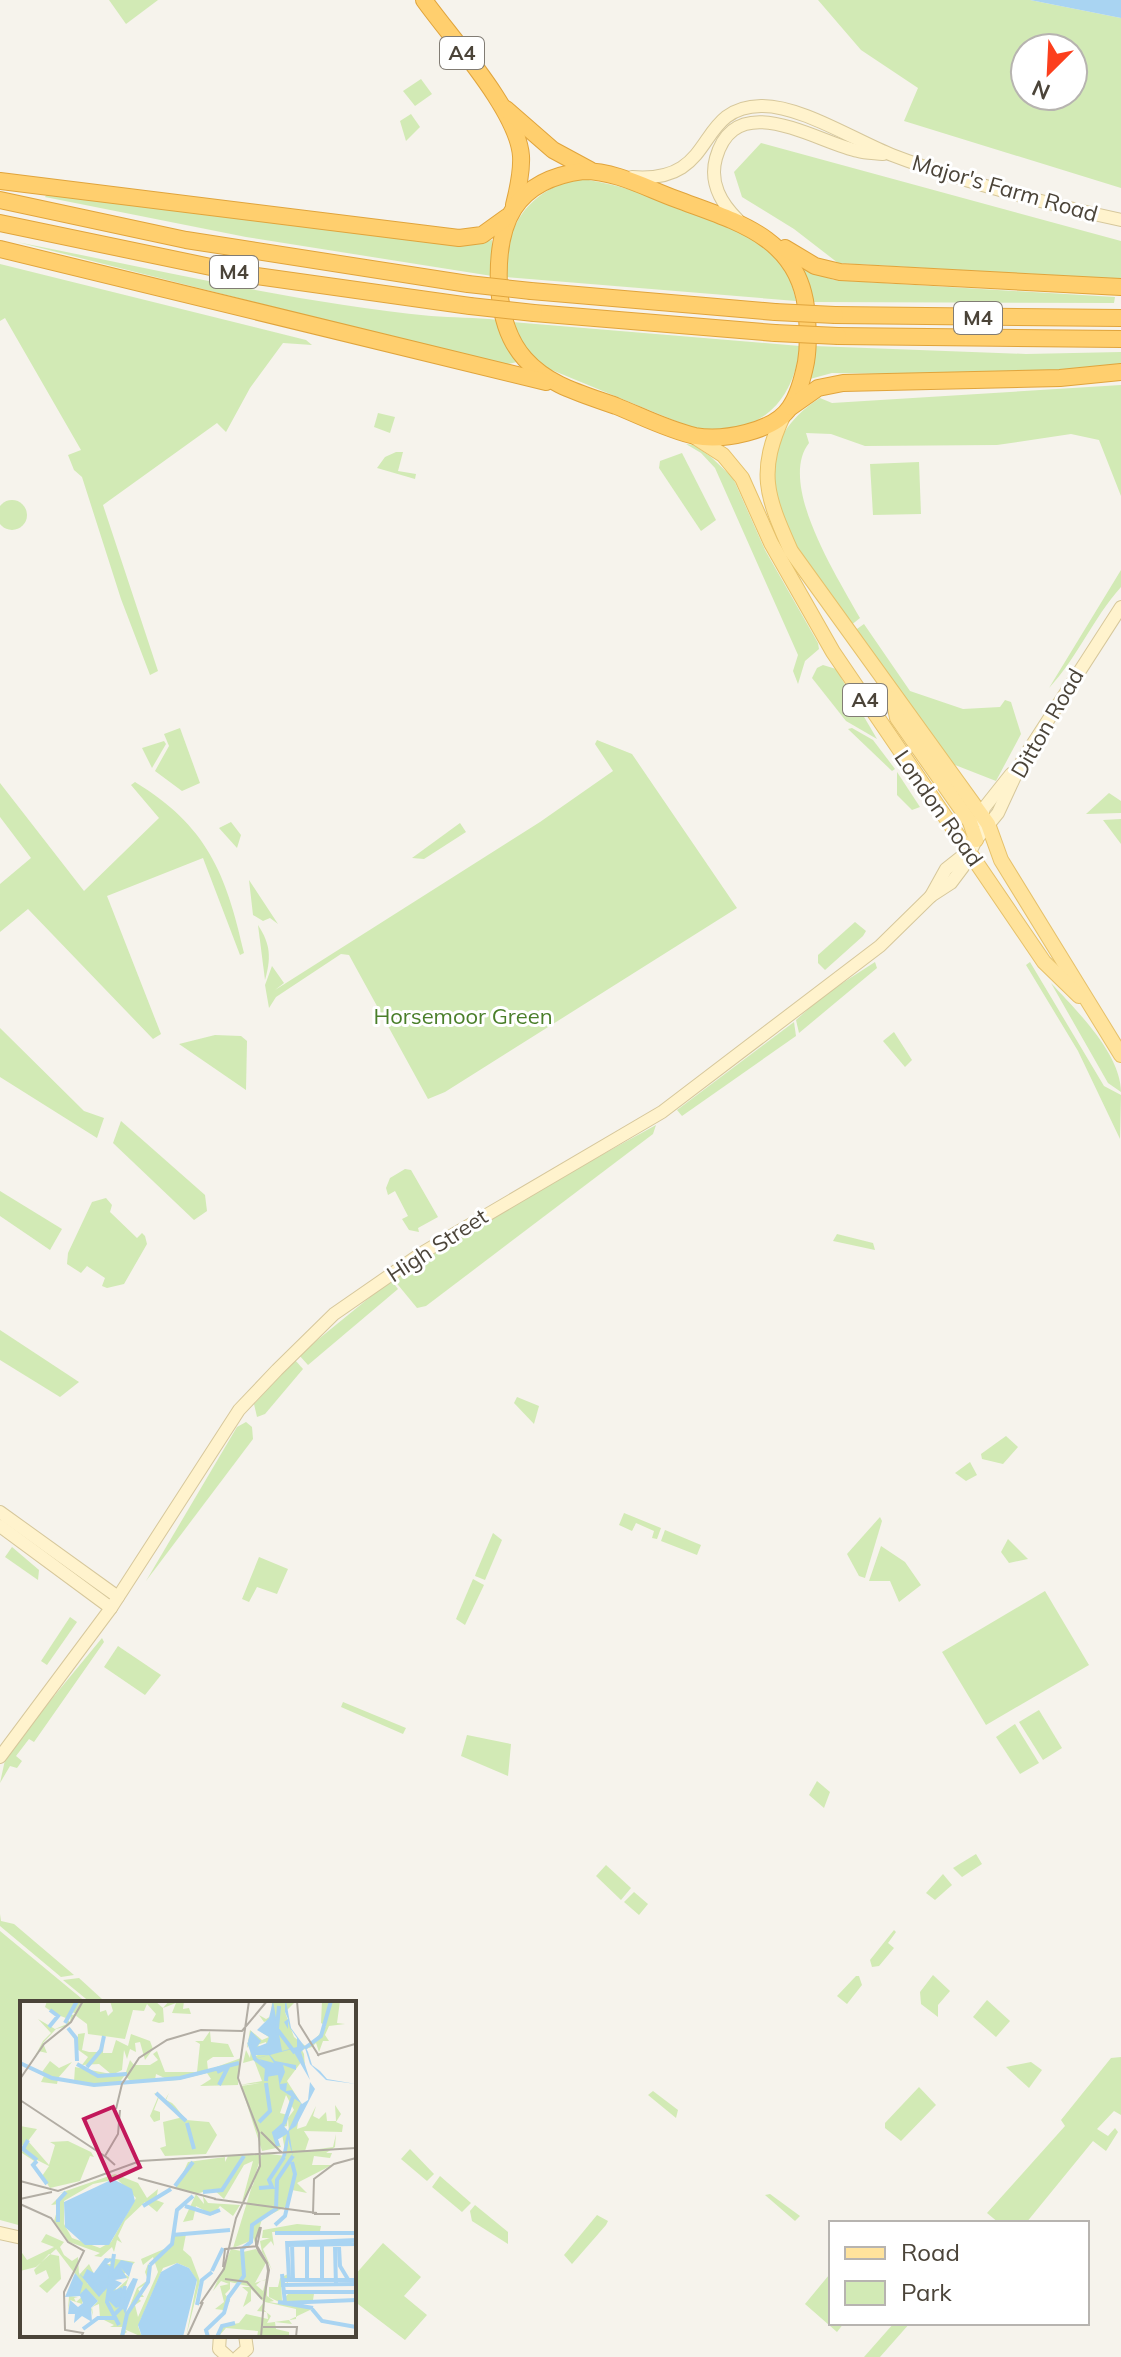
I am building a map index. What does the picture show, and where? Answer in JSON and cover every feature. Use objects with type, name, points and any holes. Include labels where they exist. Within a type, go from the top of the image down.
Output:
[{"type":"highway","name":"A4","points":[[424,0],[502,105],[553,150],[595,171]]},
{"type":"highway","name":"A4","points":[[502,105],[521,156],[510,212]]},
{"type":"highway","points":[[0,181],[459,238],[482,235],[551,179],[595,171],[617,176],[743,225],[774,242],[800,280],[808,326],[803,374],[787,411]]},
{"type":"highway","name":"M4","points":[[0,200],[186,240],[531,291],[835,315],[1121,318]]},
{"type":"highway","points":[[510,212],[498,265],[508,333],[526,360],[555,384],[693,436],[727,438],[745,434],[787,411],[818,388],[843,383],[1060,378],[1121,372]]},
{"type":"highway","name":"M4","points":[[0,223],[249,275],[534,313],[838,336],[1121,339]]},
{"type":"highway","name":"M4","points":[[774,242],[808,263],[840,272],[1121,287]]},
{"type":"highway","name":"M4","points":[[0,249],[555,384]]},
{"type":"main road","name":"Major's Farm Road","points":[[617,176],[672,175],[691,162],[718,123],[741,109],[758,105],[780,109],[861,138],[889,154]]},
{"type":"main road","name":"Major's Farm Road","points":[[743,225],[724,204],[714,176],[719,150],[738,129],[758,122],[776,123],[858,151],[889,154],[1004,190],[1121,220]]},
{"type":"main road","name":"London Road","points":[[787,411],[768,452],[765,470],[771,503],[791,551],[985,820],[1001,860],[1121,1055]]},
{"type":"main road","name":"London Road","points":[[693,436],[723,455],[742,478],[771,543],[814,622],[973,845],[1044,962],[1096,1013]]},
{"type":"main road","name":"Ditton Road","points":[[985,820],[984,808],[1023,759],[1121,607]]},
{"type":"main road","name":"London Road","points":[[893,694],[897,718],[970,822],[973,845]]},
{"type":"main road","name":"High Street","points":[[0,1757],[115,1602],[239,1410],[334,1314],[514,1197],[662,1112],[880,946],[931,896],[951,883],[963,867],[985,820]]},
{"type":"main road","points":[[0,1512],[115,1602]]},
{"type":"main road","points":[[0,1526],[115,1602]]},
{"type":"main road","points":[[0,2233],[20,2238]]},
{"type":"main road","points":[[220,2337],[219,2349],[228,2357]]},
{"type":"main road","points":[[242,2353],[261,2357]]},
{"type":"green space","points":[[109,0],[158,0],[126,24]]},
{"type":"green space","points":[[818,0],[1030,0],[1121,18],[1121,188],[904,121],[918,88],[861,50]]},
{"type":"green space","points":[[421,79],[432,94],[415,106],[403,91]]},
{"type":"green space","points":[[411,114],[420,127],[406,141],[400,121]]},
{"type":"green space","points":[[761,143],[1121,241],[1121,279],[838,263],[794,229],[742,197],[734,172]]},
{"type":"green space","points":[[575,179],[642,193],[747,234],[763,243],[781,261],[796,301],[506,277],[509,243],[521,215],[543,193]]},
{"type":"green space","points":[[47,194],[463,246],[492,240],[492,276],[246,237],[45,197]]},
{"type":"green space","points":[[17,242],[327,302],[431,316],[498,320],[507,347],[517,362],[503,365]]},
{"type":"green space","points":[[0,264],[306,340],[312,345],[283,343],[250,388],[226,432],[217,423],[103,505],[158,671],[150,675],[121,599],[82,477],[74,470],[68,455],[81,450],[5,318],[0,321]]},
{"type":"green space","points":[[803,269],[834,280],[1115,297],[1114,303],[813,302]]},
{"type":"green space","points":[[512,322],[800,346],[789,385],[768,413],[736,428],[695,429],[542,366],[530,356]]},
{"type":"green space","points":[[814,346],[1026,354],[1121,352],[1121,367],[952,375],[832,373],[810,379]]},
{"type":"green space","points":[[1121,385],[1121,496],[1099,440],[1071,434],[997,445],[865,446],[831,434],[806,433],[809,443],[801,461],[800,482],[805,506],[826,556],[860,618],[850,626],[812,571],[780,510],[774,480],[776,451],[791,423],[820,398],[832,403]]},
{"type":"green space","points":[[378,413],[395,417],[390,433],[374,427]]},
{"type":"green space","points":[[686,444],[694,445],[711,457],[733,478],[765,550],[818,643],[819,649],[805,661],[798,684],[793,671],[798,655],[715,468],[701,453]]},
{"type":"green space","points":[[403,452],[398,471],[416,474],[415,479],[377,468],[385,457]]},
{"type":"green space","points":[[682,453],[716,520],[701,531],[659,468],[660,461]]},
{"type":"green space","points":[[919,462],[921,514],[873,515],[870,464]]},
{"type":"green space","points":[[6,501],[18,501],[26,509],[26,521],[18,529],[6,529],[-1,523],[-1,507]]},
{"type":"green space","points":[[1121,570],[1121,587],[1049,688]]},
{"type":"green space","points":[[864,624],[910,691],[963,709],[1000,707],[1005,700],[1011,702],[1021,734],[996,781],[950,763],[854,631]]},
{"type":"green space","points":[[823,665],[836,669],[877,739],[846,721],[812,678],[817,668]]},
{"type":"green space","points":[[180,728],[200,783],[182,791],[155,771],[169,746],[164,734]]},
{"type":"green space","points":[[852,728],[873,740],[895,769],[892,771],[848,729]]},
{"type":"green space","name":"Horsemoor Green","points":[[597,740],[632,754],[737,908],[445,1092],[428,1099],[349,955],[341,954],[276,997],[269,1008],[265,985],[272,966],[284,983],[275,990],[540,822],[613,771],[595,744]]},
{"type":"green space","points":[[164,741],[166,744],[152,768],[142,748]]},
{"type":"green space","points":[[897,772],[920,807],[912,810],[897,795]]},
{"type":"green space","points":[[135,782],[180,816],[210,854],[230,899],[244,953],[240,955],[203,858],[107,896],[161,1034],[153,1039],[28,909],[0,932],[0,884],[31,858],[0,817],[0,783],[84,891],[159,818],[131,785]]},
{"type":"green space","points":[[1109,793],[1121,801],[1121,813],[1086,814]]},
{"type":"green space","points":[[1121,819],[1121,844],[1103,820]]},
{"type":"green space","points":[[231,822],[241,835],[237,848],[219,828]]},
{"type":"green space","points":[[460,823],[466,832],[424,859],[412,858]]},
{"type":"green space","points":[[249,880],[278,924],[270,918],[263,921],[253,915]]},
{"type":"green space","points":[[855,922],[866,931],[863,936],[825,970],[818,963],[818,955]]},
{"type":"green space","points":[[258,925],[269,952],[265,980]]},
{"type":"green space","points":[[875,962],[877,968],[799,1033],[796,1020],[824,995]]},
{"type":"green space","points":[[1030,962],[1104,1086],[1121,1095],[1120,1139],[1078,1051],[1026,965]]},
{"type":"green space","points":[[1051,983],[1106,1048],[1114,1063],[1121,1092],[1108,1083]]},
{"type":"green space","points":[[794,1022],[796,1036],[682,1116],[677,1110]]},
{"type":"green space","points":[[0,1028],[84,1111],[104,1118],[97,1138],[0,1077]]},
{"type":"green space","points":[[894,1032],[912,1060],[905,1067],[883,1041]]},
{"type":"green space","points":[[215,1035],[241,1036],[247,1041],[246,1090],[179,1044]]},
{"type":"green space","points":[[121,1121],[205,1195],[207,1211],[194,1220],[113,1143]]},
{"type":"green space","points":[[656,1125],[653,1134],[426,1306],[417,1308],[394,1280],[491,1216]]},
{"type":"green space","points":[[405,1169],[411,1170],[438,1217],[418,1228],[419,1232],[409,1230],[402,1219],[408,1216],[395,1191],[388,1195],[386,1188],[390,1178]]},
{"type":"green space","points":[[0,1191],[62,1229],[50,1250],[0,1216]]},
{"type":"green space","points":[[106,1198],[112,1205],[110,1212],[137,1238],[142,1233],[147,1244],[124,1284],[107,1288],[102,1286],[105,1278],[87,1266],[81,1273],[67,1264],[68,1253],[92,1202]]},
{"type":"green space","points":[[837,1234],[873,1243],[875,1250],[833,1241]]},
{"type":"green space","points":[[391,1280],[398,1289],[308,1365],[299,1355]]},
{"type":"green space","points":[[0,1330],[79,1382],[60,1397],[0,1360]]},
{"type":"green space","points":[[295,1360],[303,1369],[265,1414],[257,1417],[254,1404]]},
{"type":"green space","points":[[517,1397],[539,1406],[534,1424],[514,1403]]},
{"type":"green space","points":[[246,1422],[252,1427],[253,1439],[146,1581],[237,1427]]},
{"type":"green space","points":[[1006,1436],[1018,1447],[1003,1464],[982,1459],[981,1454]]},
{"type":"green space","points":[[970,1462],[977,1475],[966,1481],[955,1473]]},
{"type":"green space","points":[[624,1513],[661,1528],[657,1539],[652,1538],[654,1531],[636,1523],[632,1531],[619,1525]]},
{"type":"green space","points":[[880,1517],[882,1521],[865,1578],[859,1576],[847,1554]]},
{"type":"green space","points":[[665,1530],[701,1545],[697,1555],[661,1541]]},
{"type":"green space","points":[[493,1533],[502,1540],[485,1580],[475,1576]]},
{"type":"green space","points":[[1008,1539],[1028,1559],[1009,1563],[1001,1552]]},
{"type":"green space","points":[[881,1546],[905,1562],[921,1585],[899,1602],[890,1581],[869,1581]]},
{"type":"green space","points":[[12,1547],[39,1570],[38,1580],[5,1557]]},
{"type":"green space","points":[[259,1557],[288,1569],[277,1594],[257,1587],[249,1602],[242,1599]]},
{"type":"green space","points":[[473,1579],[484,1585],[465,1625],[456,1619]]},
{"type":"green space","points":[[1045,1591],[1089,1665],[986,1725],[942,1652]]},
{"type":"green space","points":[[70,1617],[77,1622],[47,1665],[41,1661]]},
{"type":"green space","points":[[102,1638],[104,1642],[34,1742],[29,1739],[16,1756],[22,1761],[17,1768],[10,1766],[0,1783],[5,1760],[13,1746]]},
{"type":"green space","points":[[118,1646],[161,1675],[145,1695],[104,1667]]},
{"type":"green space","points":[[343,1702],[406,1728],[403,1734],[341,1707]]},
{"type":"green space","points":[[1039,1710],[1062,1748],[1043,1760],[1019,1722]]},
{"type":"green space","points":[[1015,1724],[1039,1763],[1020,1774],[996,1737]]},
{"type":"green space","points":[[467,1735],[511,1744],[508,1776],[461,1756]]},
{"type":"green space","points":[[817,1781],[830,1792],[824,1808],[809,1795]]},
{"type":"green space","points":[[976,1854],[982,1864],[962,1877],[953,1868]]},
{"type":"green space","points":[[606,1865],[631,1888],[621,1900],[596,1876]]},
{"type":"green space","points":[[943,1874],[952,1885],[935,1900],[926,1893]]},
{"type":"green space","points":[[634,1892],[648,1904],[639,1915],[624,1902]]},
{"type":"green space","points":[[0,1914],[1,1921],[14,1924],[74,1975],[61,1977],[0,1926]]},
{"type":"green space","points":[[894,1930],[896,1932],[888,1943],[894,1948],[879,1966],[872,1967],[870,1960]]},
{"type":"green space","points":[[0,1931],[85,2001],[20,2001],[20,2225],[0,2220]]},
{"type":"green space","points":[[933,1975],[950,1991],[938,2005],[938,2017],[921,2004],[920,1992]]},
{"type":"green space","points":[[859,1976],[862,1985],[847,2004],[837,1996]]},
{"type":"green space","points":[[79,1978],[103,2001],[89,2001],[63,1980]]},
{"type":"green space","points":[[987,2000],[1010,2021],[996,2037],[973,2017]]},
{"type":"green space","points":[[1121,2057],[1121,2115],[1114,2111],[1097,2129],[1108,2136],[1115,2128],[1118,2132],[1106,2151],[1093,2141],[1028,2221],[997,2221],[987,2213],[1065,2126],[1061,2120],[1111,2058]]},
{"type":"green space","points":[[1031,2062],[1042,2070],[1029,2088],[1006,2067]]},
{"type":"green space","points":[[919,2087],[936,2105],[901,2141],[885,2128],[885,2123]]},
{"type":"green space","points":[[653,2091],[678,2110],[676,2118],[648,2095]]},
{"type":"green space","points":[[410,2149],[434,2174],[427,2181],[401,2159]]},
{"type":"green space","points":[[440,2176],[471,2203],[462,2212],[432,2187]]},
{"type":"green space","points":[[770,2194],[800,2216],[795,2221],[765,2195]]},
{"type":"green space","points":[[475,2205],[508,2232],[508,2244],[472,2221],[470,2211]]},
{"type":"green space","points":[[597,2215],[608,2221],[606,2225],[572,2264],[564,2255]]},
{"type":"green space","points":[[383,2243],[421,2277],[404,2296],[427,2315],[405,2340],[356,2303],[356,2274]]},
{"type":"green space","points":[[829,2275],[829,2325],[805,2304]]},
{"type":"green space","points":[[829,2325],[842,2325],[837,2332]]},
{"type":"green space","points":[[892,2325],[908,2325],[880,2357],[864,2357]]},
{"type":"water","points":[[1030,0],[1121,0],[1121,18]]}]
